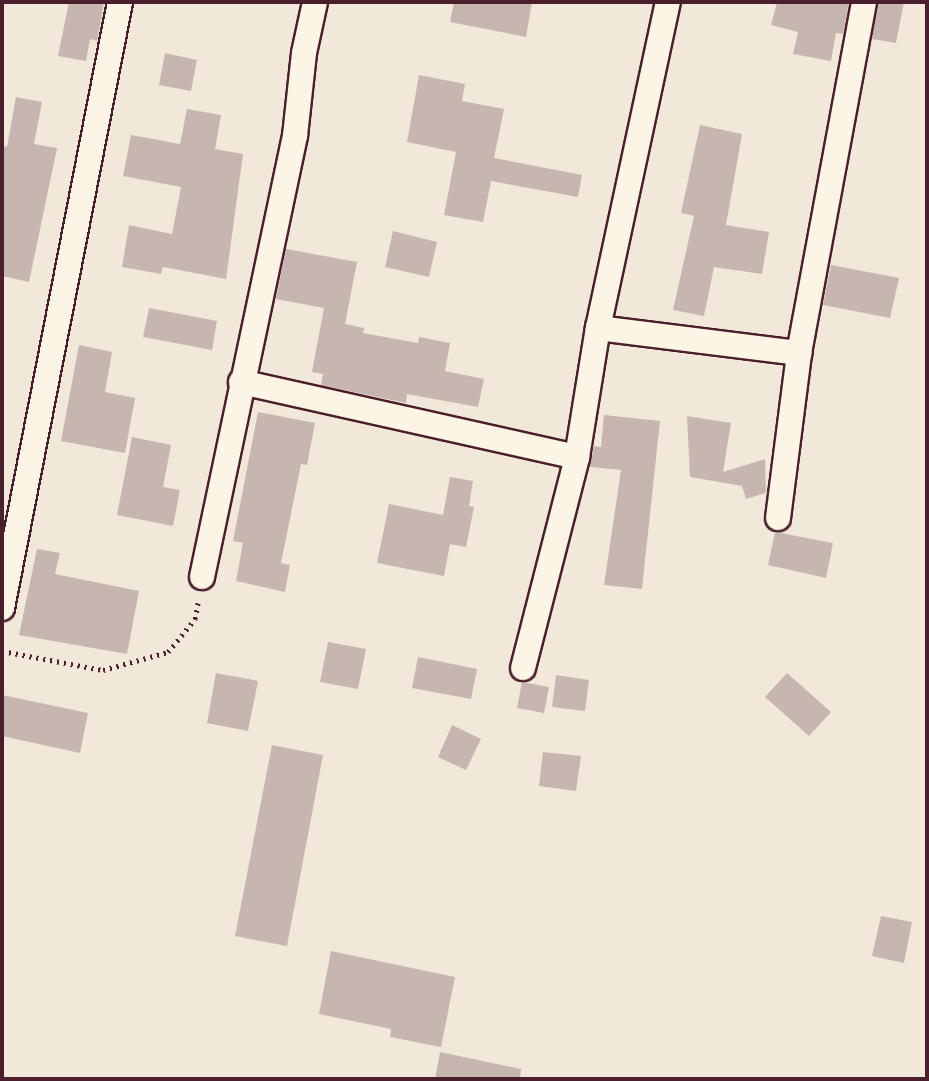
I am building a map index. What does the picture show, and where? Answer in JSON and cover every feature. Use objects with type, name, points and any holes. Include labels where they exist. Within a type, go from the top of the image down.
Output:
[{"type":"street","points":[[2,608],[120,2]]},
{"type":"street","points":[[202,577],[295,136],[297,102],[315,2]]},
{"type":"street","points":[[523,668],[577,457],[598,328],[668,2]]},
{"type":"street","points":[[778,518],[799,353],[864,2]]},
{"type":"street","points":[[598,328],[799,353]]},
{"type":"street","points":[[241,382],[577,457]]},
{"type":"path","points":[[2,651],[103,670],[168,652],[195,619],[202,577]]},
{"type":"building","points":[[69,2],[104,2],[97,41],[90,39],[86,61],[58,56]]},
{"type":"building","points":[[454,2],[532,2],[526,37],[450,22]]},
{"type":"building","points":[[777,2],[849,2],[843,34],[836,33],[831,61],[793,54],[798,32],[771,25]]},
{"type":"building","points":[[878,2],[904,2],[896,43],[872,39]]},
{"type":"building","points":[[165,53],[197,60],[191,91],[159,85]]},
{"type":"building","points":[[419,75],[465,84],[462,101],[504,109],[494,158],[582,175],[578,197],[491,181],[483,222],[444,215],[456,152],[407,142]]},
{"type":"building","points":[[16,97],[42,102],[34,144],[57,148],[29,282],[2,276],[2,146],[7,147]]},
{"type":"building","points":[[187,109],[221,115],[215,149],[243,154],[226,279],[163,267],[161,274],[122,267],[129,225],[172,234],[181,187],[123,176],[131,135],[180,144]]},
{"type":"building","points":[[700,125],[742,134],[726,225],[769,232],[762,274],[714,267],[704,316],[673,310],[694,216],[681,213]]},
{"type":"building","points":[[393,231],[437,242],[429,277],[385,267]]},
{"type":"building","points":[[286,249],[357,262],[345,324],[364,328],[363,333],[418,343],[419,337],[450,343],[445,371],[484,379],[478,407],[407,394],[406,403],[321,385],[323,374],[312,372],[324,308],[276,299]]},
{"type":"building","points":[[831,265],[899,278],[890,318],[823,305]]},
{"type":"building","points":[[149,308],[217,321],[212,350],[143,337]]},
{"type":"building","points":[[79,345],[112,352],[105,392],[135,398],[125,453],[61,441]]},
{"type":"building","points":[[258,412],[315,423],[307,465],[301,464],[281,563],[290,565],[285,592],[236,581],[243,543],[233,541]]},
{"type":"building","points":[[604,415],[660,421],[642,589],[604,585],[621,470],[590,467],[594,446],[601,447]]},
{"type":"building","points":[[687,416],[731,423],[723,472],[765,459],[766,493],[746,499],[742,486],[690,477]]},
{"type":"building","points":[[132,437],[171,445],[163,487],[180,490],[173,526],[117,515]]},
{"type":"building","points":[[450,477],[473,481],[469,506],[474,507],[466,547],[450,544],[444,576],[377,563],[389,504],[443,515]]},
{"type":"building","points":[[775,532],[833,543],[826,578],[768,565]]},
{"type":"building","points":[[37,549],[60,553],[55,574],[139,591],[127,654],[19,635]]},
{"type":"building","points":[[328,642],[366,649],[358,689],[320,682]]},
{"type":"building","points":[[418,657],[477,669],[471,699],[412,688]]},
{"type":"building","points":[[216,673],[258,681],[248,731],[207,723]]},
{"type":"building","points":[[787,673],[831,712],[809,736],[765,697]]},
{"type":"building","points":[[556,675],[589,680],[585,711],[552,707]]},
{"type":"building","points":[[522,682],[549,687],[544,713],[517,708]]},
{"type":"building","points":[[2,695],[88,713],[80,753],[2,736]]},
{"type":"building","points":[[452,725],[481,739],[466,770],[438,757]]},
{"type":"building","points":[[272,745],[323,755],[287,946],[235,936]]},
{"type":"building","points":[[543,752],[581,756],[576,791],[539,786]]},
{"type":"building","points":[[881,916],[912,922],[904,963],[872,956]]},
{"type":"building","points":[[331,951],[455,977],[441,1047],[390,1037],[391,1029],[319,1014]]},
{"type":"building","points":[[440,1052],[521,1069],[520,1079],[435,1079]]}]
